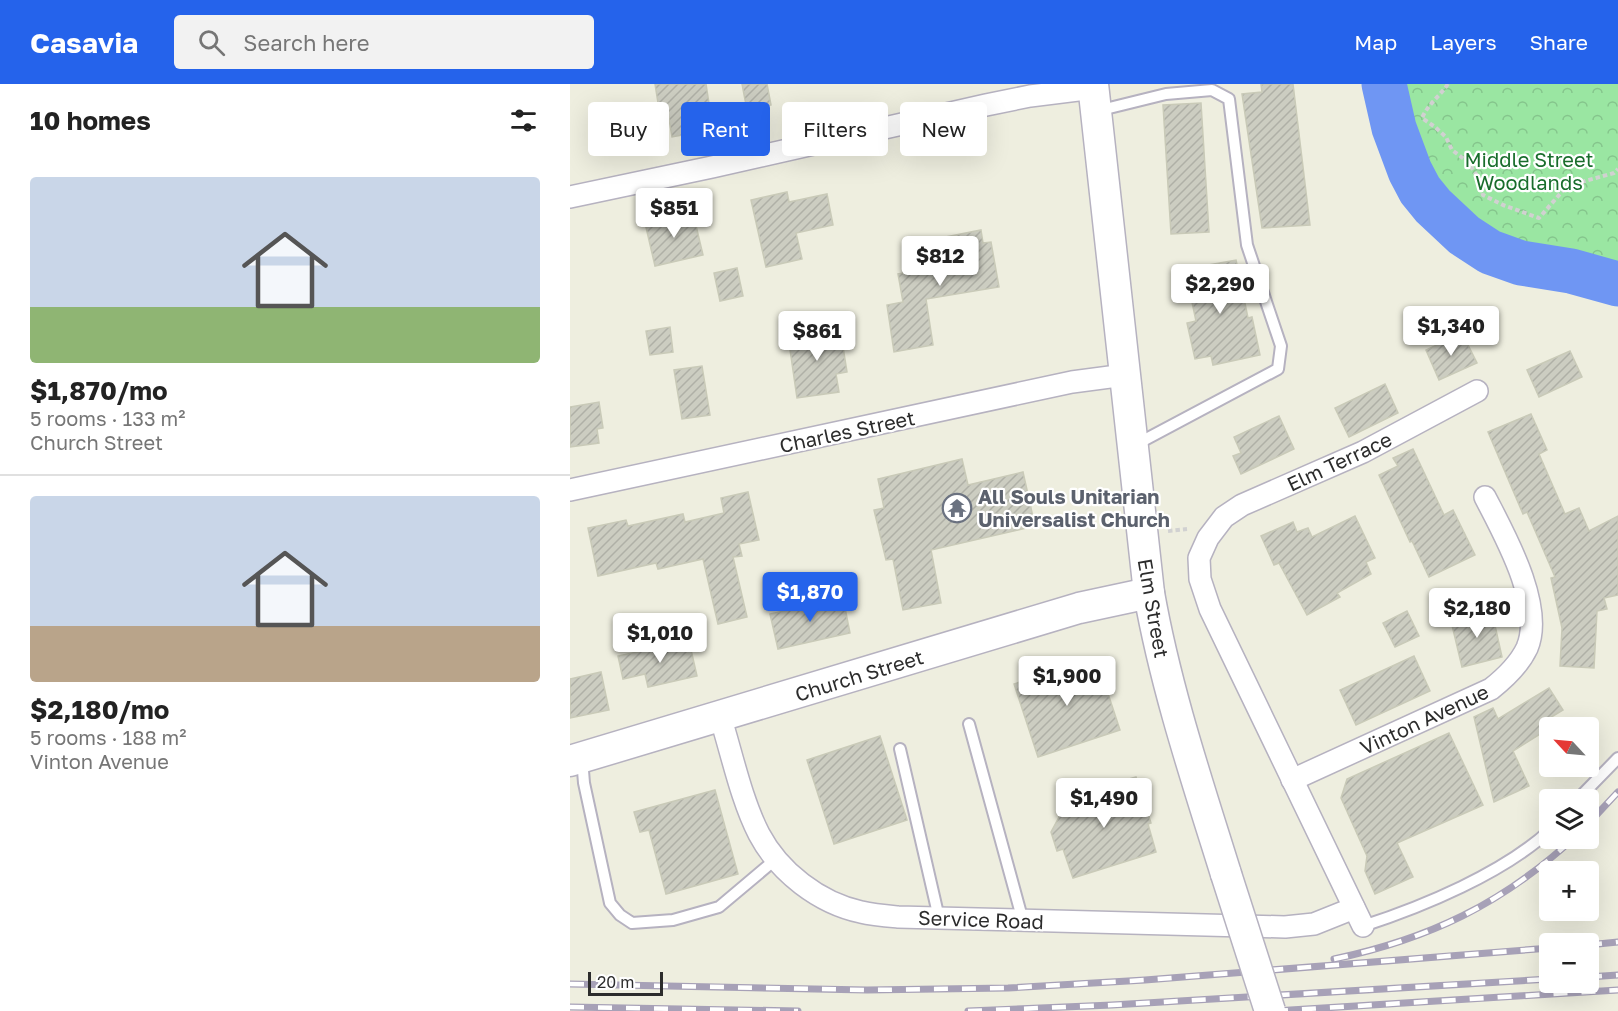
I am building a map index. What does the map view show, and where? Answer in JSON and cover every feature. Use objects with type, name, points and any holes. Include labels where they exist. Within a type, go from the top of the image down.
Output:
[{"type":"main road","name":"Elm Street","points":[[1094,95],[1149,593],[1176,712],[1270,1011]]},
{"type":"main road","name":"Church Street","points":[[576,760],[1079,608],[1149,593]]},
{"type":"street","points":[[570,196],[712,167],[1030,96],[1094,95]]},
{"type":"street","name":"Charles Street","points":[[570,490],[1072,382],[1125,375]]},
{"type":"street","name":"Elm Terrace","points":[[1211,532],[1233,510],[1363,452],[1477,391]]},
{"type":"street","name":"Vinton Avenue","points":[[1292,780],[1491,689],[1513,670],[1520,660],[1530,637],[1525,586],[1510,547],[1485,497]]},
{"type":"street","points":[[1211,532],[1203,548],[1198,568],[1204,593],[1358,917]]},
{"type":"street","name":"Service Road","points":[[720,716],[752,819],[759,834],[788,872],[808,888],[846,908],[880,915],[939,918],[1285,927],[1358,917]]},
{"type":"lane","points":[[1094,95],[1166,94],[1212,90],[1229,99],[1246,244],[1281,346],[1278,369],[1133,447]]},
{"type":"lane","points":[[969,724],[1023,921]]},
{"type":"lane","points":[[900,749],[939,918]]},
{"type":"lane","points":[[1588,789],[1618,758]]},
{"type":"lane","points":[[576,760],[584,783],[610,903],[620,915],[632,923],[673,920],[719,907],[776,859]]},
{"type":"lane","points":[[1358,917],[1390,917],[1465,884],[1539,840]]},
{"type":"path","points":[[1448,84],[1439,97],[1427,106],[1422,118],[1446,137],[1452,150],[1468,162],[1478,177],[1483,195],[1539,218],[1567,186],[1614,173],[1618,169]]},
{"type":"path","points":[[1142,533],[1211,532]]},
{"type":"green space","name":"Middle Street Woodlands","points":[[1384,84],[1618,84],[1618,284],[1571,271],[1521,263],[1464,235],[1420,190]]},
{"type":"building","points":[[655,84],[706,84],[709,102],[681,102],[681,135],[672,137],[669,102],[658,102]]},
{"type":"building","points":[[742,84],[767,84],[771,105],[770,102],[745,102]]},
{"type":"building","points":[[1261,84],[1293,84],[1310,225],[1262,228],[1242,94],[1262,92]]},
{"type":"building","points":[[1201,103],[1209,232],[1171,234],[1163,105]]},
{"type":"building","points":[[787,192],[789,202],[827,194],[833,225],[796,233],[802,259],[766,267],[751,200]]},
{"type":"building","points":[[693,213],[703,255],[655,266],[645,223]]},
{"type":"building","points":[[981,230],[983,243],[991,242],[999,287],[926,299],[933,345],[894,352],[887,305],[903,302],[898,274],[931,269],[928,252],[947,249],[945,237]]},
{"type":"building","points":[[1236,260],[1248,318],[1252,317],[1260,355],[1213,365],[1211,356],[1195,359],[1187,323],[1196,321],[1185,269]]},
{"type":"building","points":[[737,268],[743,296],[720,301],[714,273]]},
{"type":"building","points":[[670,327],[673,352],[650,355],[646,331]]},
{"type":"building","points":[[840,328],[847,372],[836,374],[839,392],[797,398],[788,336]]},
{"type":"building","points":[[1462,333],[1477,363],[1439,380],[1426,350]]},
{"type":"building","points":[[1570,351],[1582,377],[1539,397],[1527,370]]},
{"type":"building","points":[[702,366],[710,415],[682,419],[674,370]]},
{"type":"building","points":[[1385,384],[1398,413],[1349,437],[1335,408]]},
{"type":"building","points":[[599,402],[603,428],[597,429],[599,443],[570,447],[570,407]]},
{"type":"building","points":[[1531,414],[1547,450],[1539,454],[1565,514],[1579,508],[1589,531],[1618,516],[1618,595],[1604,598],[1607,609],[1597,611],[1594,668],[1560,666],[1562,628],[1551,578],[1555,577],[1527,512],[1523,514],[1488,432]]},
{"type":"building","points":[[1279,416],[1294,449],[1241,474],[1233,456],[1241,453],[1234,437]]},
{"type":"building","points":[[1413,449],[1444,515],[1453,510],[1475,555],[1429,577],[1379,475],[1398,466],[1393,458]]},
{"type":"building","points":[[962,459],[968,485],[1023,472],[1035,526],[931,550],[941,603],[903,610],[893,559],[886,560],[874,510],[884,508],[878,479]]},
{"type":"building","points":[[748,492],[759,540],[739,544],[742,556],[733,557],[747,617],[718,624],[703,559],[658,569],[656,563],[598,576],[588,528],[626,520],[628,526],[683,514],[685,522],[724,513],[721,498]]},
{"type":"building","points":[[1355,516],[1375,558],[1366,562],[1371,574],[1337,593],[1340,597],[1307,615],[1279,563],[1274,565],[1261,536],[1293,522],[1297,532],[1308,528],[1312,537]]},
{"type":"building","points":[[843,598],[850,633],[778,649],[770,614]]},
{"type":"building","points":[[1407,611],[1419,636],[1395,647],[1383,623]]},
{"type":"building","points":[[1492,612],[1502,657],[1462,667],[1451,621]]},
{"type":"building","points":[[689,641],[697,676],[648,687],[645,674],[623,679],[618,656]]},
{"type":"building","points":[[1414,656],[1430,691],[1356,725],[1340,690]]},
{"type":"building","points":[[1096,657],[1120,730],[1038,757],[1014,684]]},
{"type":"building","points":[[601,672],[609,710],[570,718],[570,679]]},
{"type":"building","points":[[1549,688],[1563,710],[1551,717],[1539,717],[1539,735],[1513,751],[1529,786],[1494,802],[1474,717],[1493,708],[1498,719]]},
{"type":"building","points":[[1449,733],[1483,805],[1397,843],[1413,877],[1375,894],[1365,871],[1367,856],[1341,798],[1347,779]]},
{"type":"building","points":[[880,736],[907,820],[834,844],[807,760]]},
{"type":"building","points":[[1136,777],[1151,823],[1148,824],[1156,852],[1073,878],[1063,849],[1057,851],[1051,832],[1067,802]]},
{"type":"building","points":[[715,790],[738,874],[666,894],[649,830],[640,832],[634,812]]},
{"type":"waterway","points":[[1384,84],[1394,128],[1410,171],[1420,190],[1433,206],[1464,235],[1490,252],[1521,263],[1571,271],[1618,284]]},
{"type":"railway","points":[[1599,812],[1618,792]]},
{"type":"railway","points":[[1334,959],[1401,941],[1463,916],[1519,882],[1561,849]]},
{"type":"railway","points":[[1599,944],[1618,942]]},
{"type":"railway","points":[[570,984],[867,990],[1008,988],[1145,980],[1539,949]]},
{"type":"railway","points":[[1599,976],[1618,975]]},
{"type":"railway","points":[[968,1011],[1112,1005],[1539,980]]},
{"type":"railway","points":[[1274,1011],[1618,990]]},
{"type":"railway","points":[[570,1007],[798,1011]]},
{"type":"place","name":"All Souls Unitarian Universalist Church","points":[[957,508]]}]
